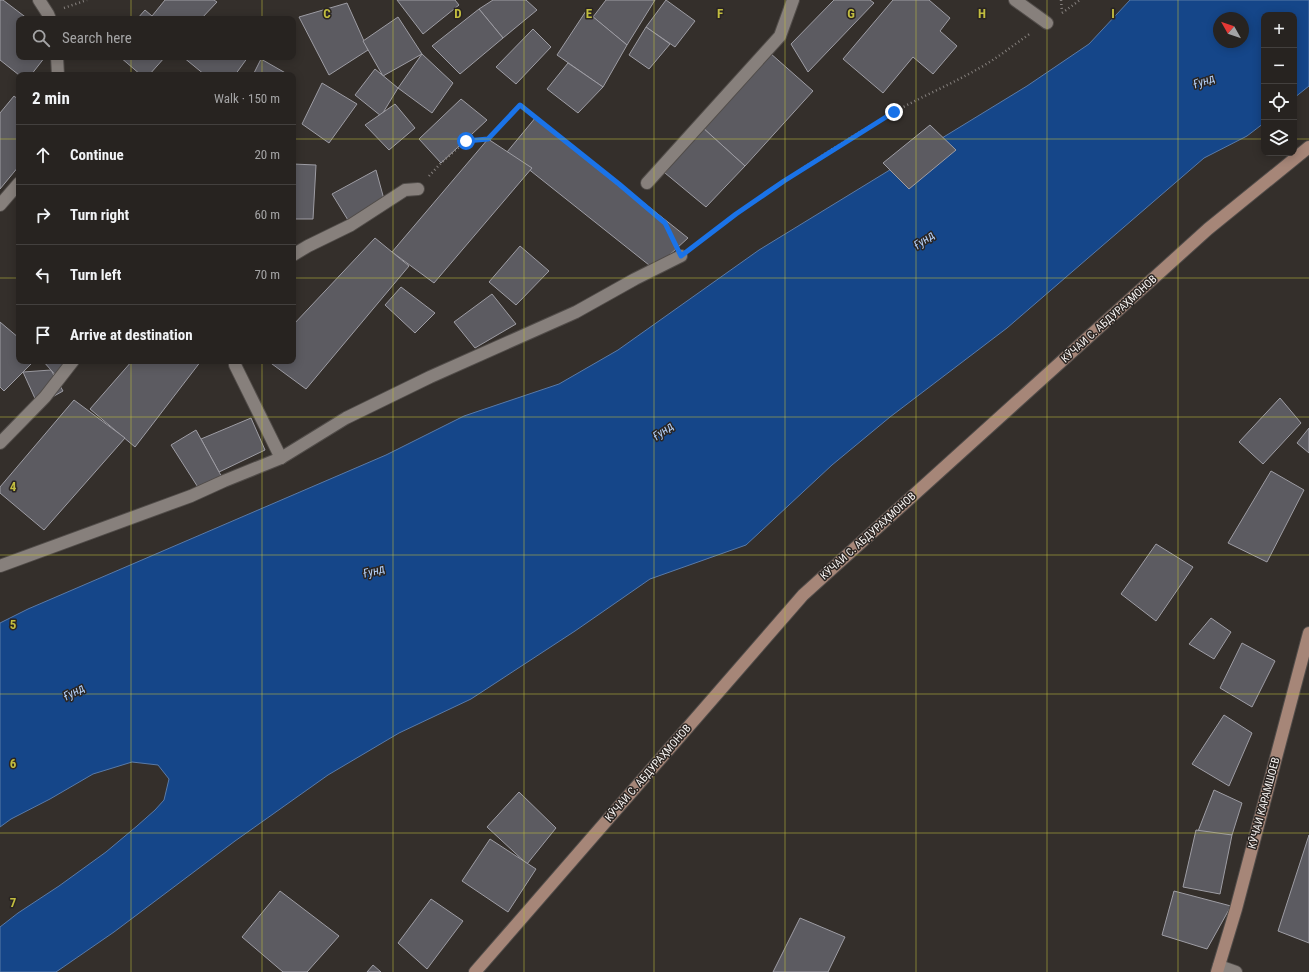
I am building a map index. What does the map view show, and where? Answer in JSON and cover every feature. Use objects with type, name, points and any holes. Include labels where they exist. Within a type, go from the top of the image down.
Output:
[{"type":"street","points":[[39,0],[49,16]]},
{"type":"street","points":[[647,182],[780,36],[793,0]]},
{"type":"street","points":[[1015,0],[1047,23]]},
{"type":"street","points":[[57,60],[58,72]]},
{"type":"street","name":"КӮЧАИ С. АБДУРАҲМОНОВ","points":[[475,972],[803,595],[1208,229],[1309,147]]},
{"type":"street","points":[[0,205],[16,186]]},
{"type":"street","points":[[296,253],[351,224],[405,190],[418,189]]},
{"type":"street","points":[[0,566],[191,496],[281,458],[346,418],[430,377],[576,312],[635,279],[681,256]]},
{"type":"street","points":[[0,443],[46,398],[70,364]]},
{"type":"street","points":[[235,364],[281,458]]},
{"type":"street","name":"КӮЧАИ КАРАМШОЕВ","points":[[1218,969],[1238,902],[1309,633]]},
{"type":"street","points":[[1218,969],[1236,972]]},
{"type":"path","points":[[49,16],[86,0]]},
{"type":"path","points":[[1061,0],[1062,12]]},
{"type":"path","points":[[418,189],[441,163],[466,141],[488,139],[520,105],[619,184],[665,223],[681,256],[736,214],[790,177],[894,112],[983,66],[1001,54]]},
{"type":"water","name":"Ғунд","points":[[1130,0],[1309,0],[1309,86],[1297,96],[1297,12],[1261,12],[1261,125],[1247,136],[1204,158],[1007,328],[890,417],[832,465],[746,545],[650,579],[575,631],[471,699],[399,733],[328,775],[235,841],[114,932],[56,972],[0,972],[0,927],[106,852],[137,826],[164,800],[169,779],[158,765],[132,762],[93,774],[50,799],[11,819],[0,827],[0,623],[28,609],[386,455],[464,416],[559,384],[618,350],[759,250],[1027,86],[1089,44]]},
{"type":"building","points":[[0,0],[3,0],[24,16],[16,16],[16,60],[43,60],[33,72],[16,73],[0,60]]},
{"type":"building","points":[[165,0],[214,0],[217,2],[204,16],[152,16]]},
{"type":"building","points":[[397,0],[455,0],[459,5],[423,34]]},
{"type":"building","points":[[493,0],[526,0],[537,10],[503,38],[479,9]]},
{"type":"building","points":[[606,0],[655,0],[627,45],[593,17]]},
{"type":"building","points":[[666,0],[695,21],[675,47],[646,27]]},
{"type":"building","points":[[834,0],[870,0],[874,3],[808,72],[791,44]]},
{"type":"building","points":[[893,0],[929,0],[950,18],[940,31],[957,46],[933,74],[913,57],[883,93],[843,59]]},
{"type":"building","points":[[347,3],[368,50],[329,75],[299,17]]},
{"type":"building","points":[[479,9],[503,38],[460,74],[432,46]]},
{"type":"building","points":[[145,10],[152,16],[140,16]]},
{"type":"building","points":[[586,11],[627,45],[603,87],[557,55]]},
{"type":"building","points":[[398,17],[422,54],[383,76],[363,41]]},
{"type":"building","points":[[646,27],[670,44],[649,69],[629,55]]},
{"type":"building","points":[[533,29],[551,47],[516,84],[496,67]]},
{"type":"building","points":[[770,53],[813,91],[745,166],[702,127]]},
{"type":"building","points":[[422,54],[453,83],[432,113],[398,88]]},
{"type":"building","points":[[124,60],[162,60],[152,72],[138,72]]},
{"type":"building","points":[[187,60],[246,60],[237,72],[201,72]]},
{"type":"building","points":[[260,60],[263,60],[284,72],[254,72]]},
{"type":"building","points":[[568,63],[603,87],[578,113],[547,89]]},
{"type":"building","points":[[375,69],[398,88],[381,116],[355,95]]},
{"type":"building","points":[[322,83],[357,104],[329,143],[302,124]]},
{"type":"building","points":[[14,96],[16,98],[16,170],[0,189],[0,113]]},
{"type":"building","points":[[461,99],[487,120],[441,163],[419,139]]},
{"type":"building","points":[[395,104],[415,128],[389,150],[365,125]]},
{"type":"building","points":[[536,117],[688,238],[654,269],[507,152]]},
{"type":"building","points":[[930,125],[956,150],[909,189],[883,163]]},
{"type":"building","points":[[702,127],[745,166],[706,207],[665,173]]},
{"type":"building","points":[[488,139],[532,168],[434,283],[392,252]]},
{"type":"building","points":[[296,164],[316,165],[313,219],[296,219]]},
{"type":"building","points":[[376,170],[385,203],[351,225],[332,194]]},
{"type":"building","points":[[375,238],[409,266],[306,389],[272,364],[296,364],[296,322]]},
{"type":"building","points":[[520,246],[549,271],[516,305],[489,282]]},
{"type":"building","points":[[401,287],[435,313],[415,333],[385,305]]},
{"type":"building","points":[[492,294],[516,324],[475,348],[454,322]]},
{"type":"building","points":[[0,322],[16,335],[16,364],[31,364],[4,391],[0,387]]},
{"type":"building","points":[[46,364],[68,364],[59,379]]},
{"type":"building","points":[[129,364],[199,364],[135,447],[90,409]]},
{"type":"building","points":[[51,370],[63,391],[38,405],[23,372]]},
{"type":"building","points":[[1280,398],[1301,423],[1263,464],[1239,442]]},
{"type":"building","points":[[74,400],[125,438],[44,530],[0,493],[0,487]]},
{"type":"building","points":[[251,418],[265,450],[219,472],[201,439]]},
{"type":"building","points":[[1309,428],[1309,453],[1297,443]]},
{"type":"building","points":[[196,430],[224,481],[201,492],[171,445]]},
{"type":"building","points":[[1271,471],[1304,490],[1267,562],[1228,543]]},
{"type":"building","points":[[1156,544],[1193,567],[1156,621],[1121,594]]},
{"type":"building","points":[[1211,618],[1231,632],[1214,659],[1189,644]]},
{"type":"building","points":[[1242,643],[1275,661],[1252,707],[1220,688]]},
{"type":"building","points":[[1224,715],[1252,733],[1229,786],[1192,764]]},
{"type":"building","points":[[1214,790],[1242,803],[1232,835],[1195,839]]},
{"type":"building","points":[[519,792],[556,828],[527,864],[487,827]]},
{"type":"building","points":[[1196,830],[1232,835],[1220,894],[1183,887]]},
{"type":"building","points":[[1309,835],[1309,943],[1278,931]]},
{"type":"building","points":[[490,839],[536,869],[508,912],[462,881]]},
{"type":"building","points":[[280,891],[339,936],[307,972],[283,972],[242,937]]},
{"type":"building","points":[[1174,891],[1231,906],[1207,949],[1162,935]]},
{"type":"building","points":[[431,899],[463,921],[427,969],[398,943]]},
{"type":"building","points":[[800,918],[845,937],[828,972],[773,972]]},
{"type":"building","points":[[373,965],[381,972],[367,972]]},
{"type":"route","points":[[466,141],[488,139],[520,105],[619,184],[665,223],[681,256],[736,214],[784,181],[894,112]]}]
